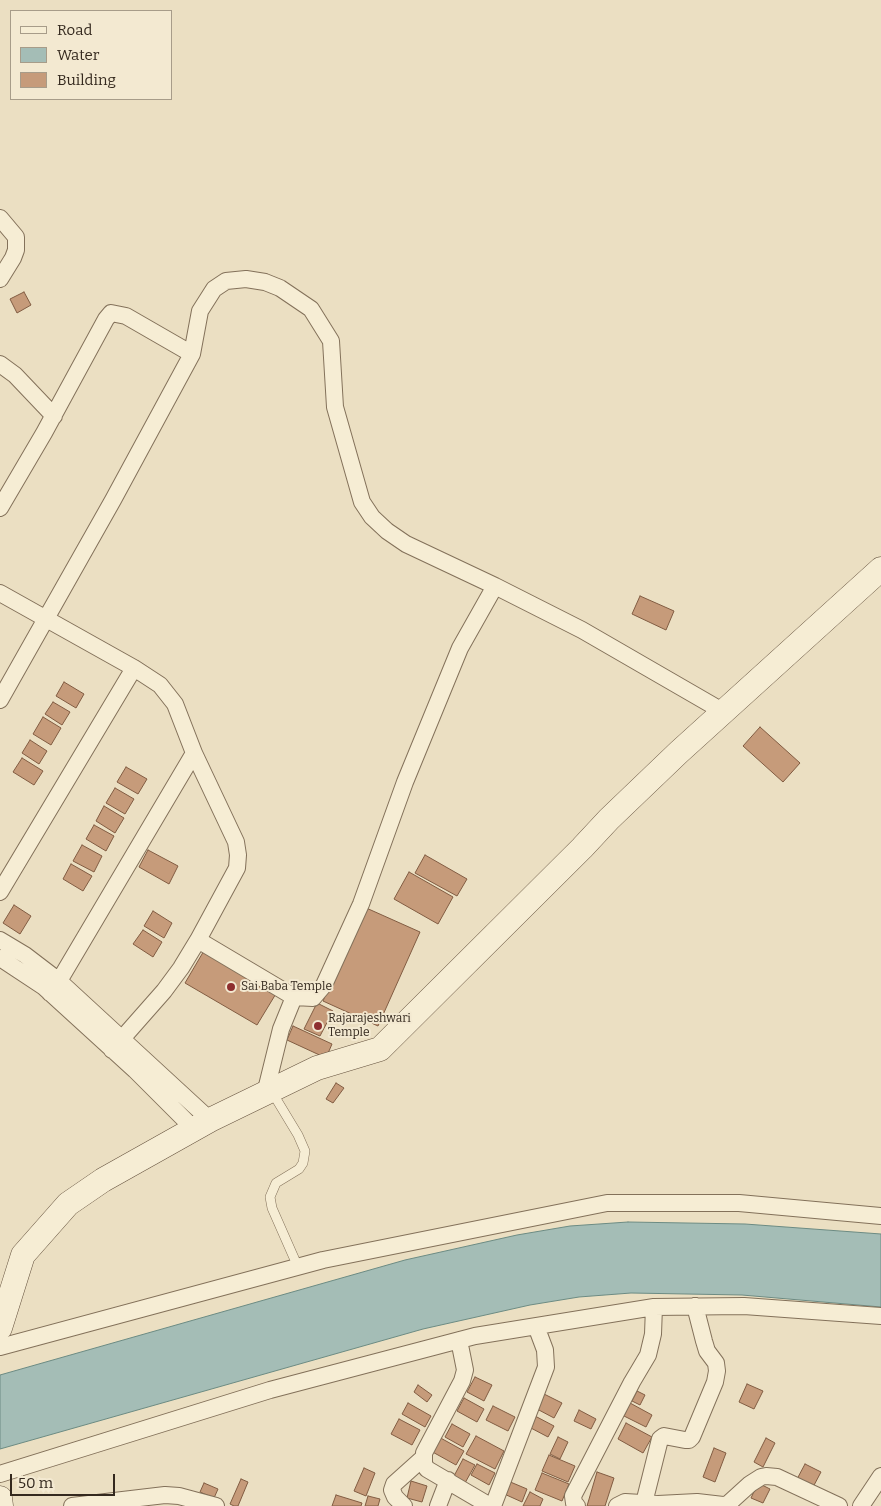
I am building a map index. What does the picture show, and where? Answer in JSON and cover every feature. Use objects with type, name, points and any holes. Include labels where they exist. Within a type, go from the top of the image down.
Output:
[{"type":"street","points":[[0,218],[16,236],[16,250],[0,279]]},
{"type":"street","points":[[0,700],[113,500],[192,354],[200,311],[214,289],[226,281],[246,279],[265,282],[280,288],[311,309],[331,341],[335,406],[362,502],[372,517],[387,531],[406,544],[582,630],[724,712]]},
{"type":"street","points":[[0,508],[111,313],[126,316],[192,354]]},
{"type":"street","points":[[0,364],[15,375],[54,416]]},
{"type":"street","points":[[0,1328],[23,1255],[68,1204],[103,1180],[202,1124],[317,1068],[380,1049],[582,848],[609,818],[881,569]]},
{"type":"street","points":[[198,940],[294,997],[313,998],[320,992],[361,904],[405,782],[460,648],[495,586]]},
{"type":"street","points":[[0,593],[134,668],[160,685],[175,704],[194,753],[236,842],[237,868],[198,940],[164,991],[118,1044]]},
{"type":"street","points":[[0,892],[134,668]]},
{"type":"street","points":[[55,987],[194,753]]},
{"type":"street","points":[[0,940],[25,955],[55,987],[202,1124]]},
{"type":"street","points":[[0,958],[44,987],[55,987]]},
{"type":"street","points":[[268,1093],[281,1029],[294,997]]},
{"type":"street","points":[[0,1347],[323,1260],[607,1203],[739,1203],[881,1216]]},
{"type":"street","points":[[644,1503],[660,1439],[664,1436],[689,1440],[692,1437],[717,1371],[716,1363],[705,1346],[695,1306]]},
{"type":"street","points":[[0,1474],[270,1390],[459,1340],[536,1326],[654,1307],[744,1306],[881,1316]]},
{"type":"street","points":[[577,1506],[574,1503],[574,1496],[648,1355],[654,1334],[654,1307]]},
{"type":"street","points":[[459,1340],[465,1370],[462,1381],[424,1453],[424,1464],[427,1469],[492,1506],[546,1367],[545,1350],[536,1326]]},
{"type":"street","points":[[404,1506],[395,1497],[392,1490],[394,1484],[423,1458]]},
{"type":"street","points":[[617,1506],[625,1502],[728,1504],[750,1484],[766,1476],[777,1477],[839,1506]]},
{"type":"street","points":[[861,1506],[881,1476]]},
{"type":"street","points":[[438,1506],[448,1480]]},
{"type":"street","points":[[72,1506],[163,1501],[179,1496],[216,1506]]},
{"type":"street","points":[[0,1498],[1,1506]]},
{"type":"lane","points":[[268,1093],[298,1135],[305,1151],[303,1163],[299,1169],[276,1183],[270,1197],[272,1208],[298,1267]]},
{"type":"water","points":[[628,1222],[745,1224],[881,1234],[881,1307],[742,1295],[631,1293],[579,1297],[530,1305],[423,1329],[0,1449],[0,1375],[405,1260],[517,1235],[570,1226]]},
{"type":"building","points":[[24,292],[31,305],[17,313],[10,299]]},
{"type":"building","points":[[640,596],[674,611],[666,630],[632,614]]},
{"type":"building","points":[[64,682],[84,694],[76,708],[56,696]]},
{"type":"building","points":[[53,702],[70,712],[62,725],[45,714]]},
{"type":"building","points":[[43,717],[61,728],[51,745],[33,734]]},
{"type":"building","points":[[760,727],[800,763],[783,782],[743,746]]},
{"type":"building","points":[[30,740],[47,751],[39,764],[22,753]]},
{"type":"building","points":[[22,758],[43,771],[34,785],[13,772]]},
{"type":"building","points":[[126,767],[147,779],[138,794],[117,782]]},
{"type":"building","points":[[115,788],[134,799],[125,814],[106,803]]},
{"type":"building","points":[[104,806],[124,818],[115,833],[96,821]]},
{"type":"building","points":[[94,825],[114,836],[106,851],[86,839]]},
{"type":"building","points":[[82,845],[102,856],[94,872],[73,861]]},
{"type":"building","points":[[148,850],[178,866],[169,884],[139,867]]},
{"type":"building","points":[[425,855],[467,879],[457,896],[415,873]]},
{"type":"building","points":[[71,864],[92,876],[83,891],[63,879]]},
{"type":"building","points":[[409,872],[453,897],[438,924],[394,899]]},
{"type":"building","points":[[14,905],[31,916],[20,934],[3,923]]},
{"type":"building","points":[[364,907],[420,932],[378,1026],[323,1001]]},
{"type":"building","points":[[153,911],[172,923],[164,938],[144,926]]},
{"type":"building","points":[[143,930],[162,942],[153,957],[133,944]]},
{"type":"building","name":"Sai Baba Temple","points":[[205,949],[277,992],[257,1025],[185,983]]},
{"type":"building","points":[[317,1003],[333,1011],[320,1036],[304,1029]]},
{"type":"building","points":[[293,1026],[332,1044],[326,1058],[287,1040]]},
{"type":"building","points":[[336,1083],[344,1088],[333,1103],[326,1099]]},
{"type":"building","points":[[475,1377],[492,1385],[484,1401],[467,1392]]},
{"type":"building","points":[[747,1384],[763,1391],[754,1409],[739,1402]]},
{"type":"building","points":[[418,1385],[432,1395],[427,1402],[414,1392]]},
{"type":"building","points":[[637,1391],[645,1395],[640,1405],[632,1401]]},
{"type":"building","points":[[544,1394],[562,1403],[554,1418],[537,1409]]},
{"type":"building","points":[[464,1398],[484,1409],[477,1422],[457,1411]]},
{"type":"building","points":[[408,1403],[431,1416],[425,1427],[402,1414]]},
{"type":"building","points":[[630,1403],[652,1415],[646,1427],[624,1416]]},
{"type":"building","points":[[493,1406],[515,1417],[508,1431],[486,1420]]},
{"type":"building","points":[[579,1410],[596,1419],[591,1429],[574,1421]]},
{"type":"building","points":[[535,1416],[554,1426],[548,1437],[529,1427]]},
{"type":"building","points":[[399,1419],[420,1430],[412,1445],[391,1434]]},
{"type":"building","points":[[626,1423],[652,1437],[643,1453],[618,1439]]},
{"type":"building","points":[[452,1424],[470,1434],[463,1447],[445,1437]]},
{"type":"building","points":[[437,1436],[464,1451],[456,1465],[429,1450]]},
{"type":"building","points":[[476,1436],[504,1451],[495,1469],[466,1454]]},
{"type":"building","points":[[558,1437],[568,1442],[560,1459],[550,1454]]},
{"type":"building","points":[[766,1438],[775,1443],[763,1467],[754,1462]]},
{"type":"building","points":[[714,1448],[726,1453],[715,1482],[703,1477]]},
{"type":"building","points":[[549,1455],[575,1466],[568,1482],[542,1471]]},
{"type":"building","points":[[463,1459],[475,1465],[465,1483],[454,1476]]},
{"type":"building","points":[[477,1464],[495,1473],[489,1485],[471,1475]]},
{"type":"building","points":[[805,1464],[821,1472],[812,1489],[796,1481]]},
{"type":"building","points":[[364,1468],[375,1473],[366,1496],[354,1491]]},
{"type":"building","points":[[597,1472],[614,1478],[605,1506],[587,1506]]},
{"type":"building","points":[[542,1473],[569,1484],[562,1501],[535,1490]]},
{"type":"building","points":[[241,1479],[248,1482],[238,1506],[234,1506],[230,1504]]},
{"type":"building","points":[[411,1481],[427,1486],[422,1502],[407,1498]]},
{"type":"building","points":[[508,1481],[527,1489],[522,1502],[502,1493]]},
{"type":"building","points":[[204,1483],[218,1489],[214,1498],[200,1492]]},
{"type":"building","points":[[758,1483],[770,1489],[763,1503],[751,1498]]},
{"type":"building","points":[[530,1492],[543,1499],[540,1506],[523,1506]]},
{"type":"building","points":[[336,1495],[362,1503],[361,1506],[332,1506]]},
{"type":"building","points":[[368,1496],[380,1499],[378,1506],[365,1506]]},
{"type":"place","name":"Sai Baba Temple","points":[[231,987]]},
{"type":"place","name":"Rajarajeshwari Temple","points":[[318,1026]]}]
